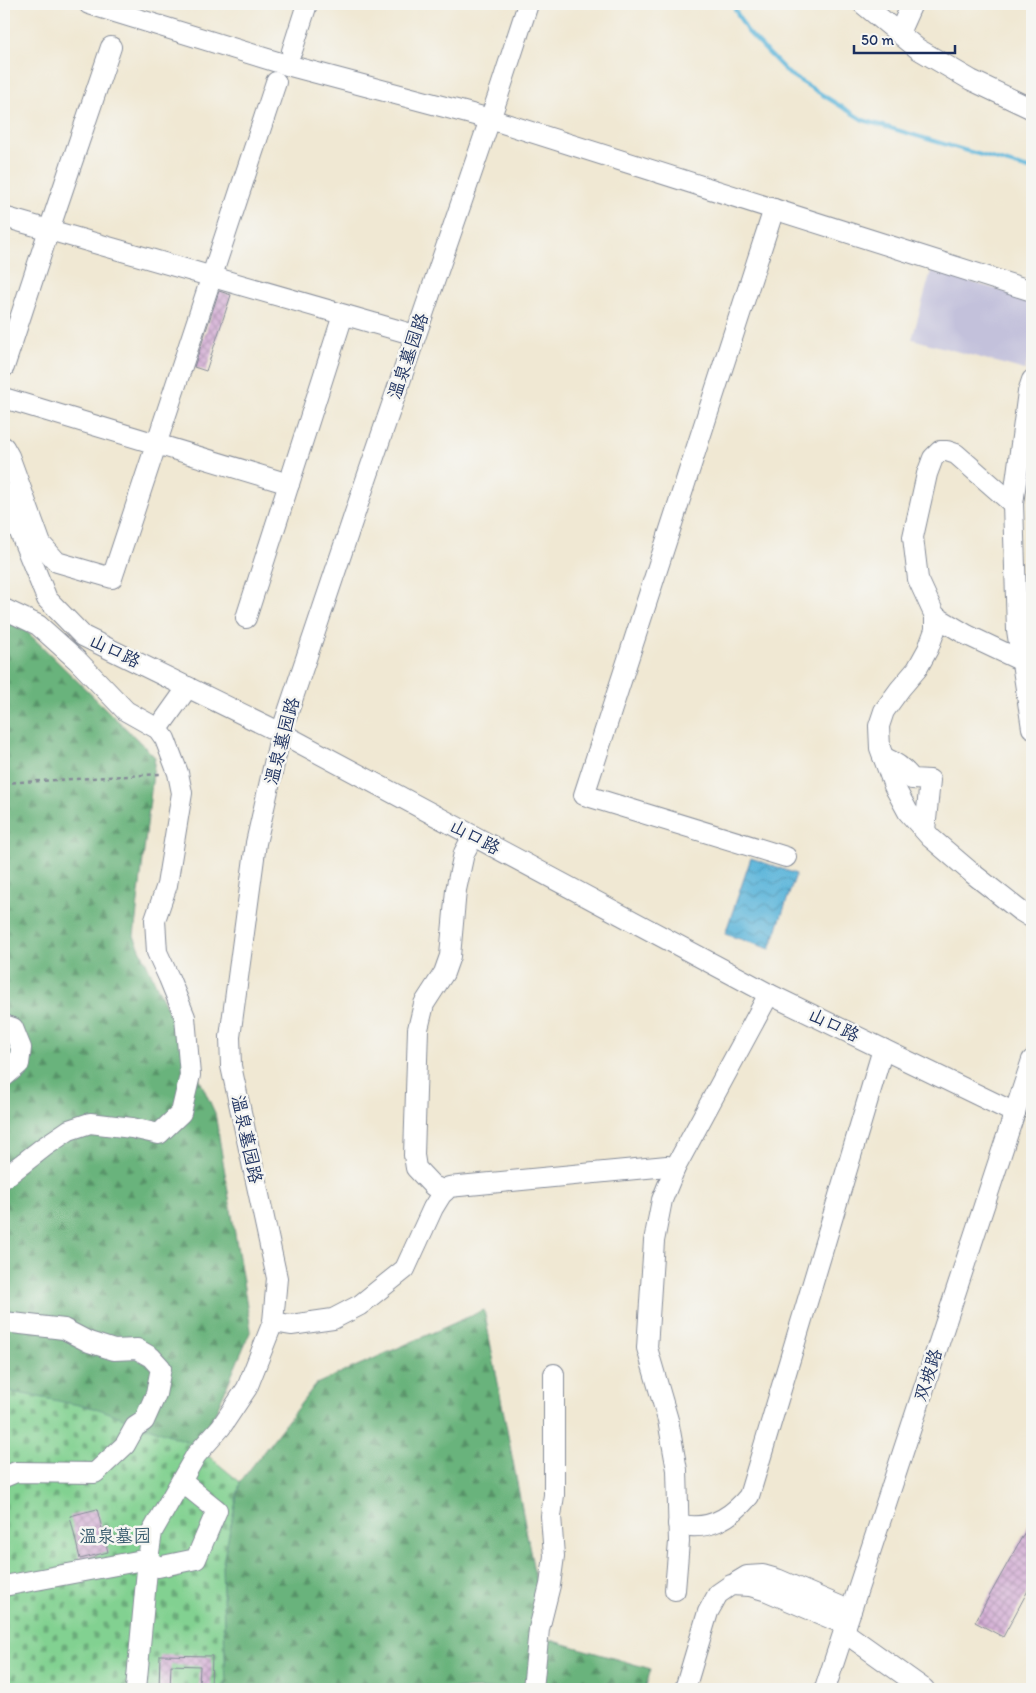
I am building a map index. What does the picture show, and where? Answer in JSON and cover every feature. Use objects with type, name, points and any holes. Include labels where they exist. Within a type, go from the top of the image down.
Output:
[{"type":"street","points":[[89,4],[287,65],[490,119],[1032,291]]},
{"type":"street","points":[[292,51],[307,4]]},
{"type":"street","name":"温泉墓园路","points":[[136,1689],[152,1532],[196,1456],[221,1427],[247,1388],[274,1322],[277,1278],[231,1066],[230,1037],[256,843],[281,733],[528,4]]},
{"type":"street","points":[[863,4],[918,49],[946,66],[1032,109]]},
{"type":"street","points":[[899,33],[912,4]]},
{"type":"street","points":[[4,367],[111,47]]},
{"type":"street","points":[[4,446],[41,544],[57,562],[112,578],[276,82]]},
{"type":"street","points":[[774,209],[584,794],[786,857]]},
{"type":"street","points":[[4,217],[415,335]]},
{"type":"street","points":[[246,618],[343,315]]},
{"type":"street","points":[[1032,380],[1028,392],[1013,504],[1017,630],[1032,728]]},
{"type":"street","points":[[4,398],[289,484]]},
{"type":"street","points":[[1013,504],[956,454],[940,451],[933,458],[927,474],[913,536],[918,579],[935,616],[935,630],[928,649],[917,669],[884,711],[880,726],[880,748],[894,786],[908,812],[924,830],[972,873],[1032,918]]},
{"type":"street","name":"山口路","points":[[4,493],[46,599],[84,636],[281,733],[769,994],[1015,1113]]},
{"type":"street","points":[[4,608],[38,625],[77,660],[126,711],[158,729],[166,739],[178,773],[182,793],[167,885],[155,920],[156,952],[170,978],[185,1017],[190,1074],[181,1113],[159,1134],[132,1128],[90,1123],[69,1130],[4,1178]]},
{"type":"street","points":[[935,616],[966,635],[1022,661]]},
{"type":"street","points":[[158,729],[188,687]]},
{"type":"street","points":[[883,757],[904,769],[912,779],[930,780],[924,830]]},
{"type":"street","points":[[445,1191],[433,1186],[416,1168],[414,1154],[418,1028],[424,1004],[444,973],[450,956],[456,890],[464,853],[473,836]]},
{"type":"street","points":[[675,1590],[678,1542],[677,1470],[668,1420],[648,1348],[654,1242],[662,1200],[675,1168],[769,994]]},
{"type":"street","points":[[4,1025],[13,1028],[21,1048],[19,1064],[4,1077]]},
{"type":"street","points":[[678,1524],[697,1527],[712,1524],[738,1510],[749,1496],[883,1049]]},
{"type":"street","name":"双坡路","points":[[825,1689],[1032,1060]]},
{"type":"street","points":[[274,1322],[291,1325],[333,1319],[360,1305],[405,1269],[434,1208],[449,1187],[667,1166],[675,1168]]},
{"type":"street","points":[[4,1322],[64,1329],[89,1342],[114,1350],[138,1349],[151,1356],[161,1368],[156,1394],[144,1421],[135,1427],[125,1445],[95,1473],[16,1472],[4,1477]]},
{"type":"street","points":[[533,1689],[539,1629],[550,1585],[554,1556],[551,1516],[554,1495],[554,1374]]},
{"type":"street","points":[[4,1586],[148,1558],[158,1566],[196,1558],[217,1510],[181,1481]]},
{"type":"street","points":[[685,1689],[708,1612],[718,1594],[747,1576],[763,1575],[777,1579],[847,1622],[924,1689]]},
{"type":"path","points":[[4,783],[178,773]]},
{"type":"shaded area","points":[[931,271],[1032,299],[1032,343],[1025,370],[912,339]]},
{"type":"green space","points":[[4,618],[17,622],[155,757],[134,936],[215,1113],[251,1330],[200,1449],[4,1388]]},
{"type":"green space","points":[[484,1310],[547,1639],[651,1669],[645,1689],[226,1689],[222,1566],[240,1482],[316,1384]]},
{"type":"green space","name":"温泉墓园","points":[[4,1388],[13,1392],[99,1409],[194,1444],[240,1482],[222,1566],[226,1689],[4,1689]]},
{"type":"water","points":[[751,858],[796,874],[770,949],[725,934]]},
{"type":"building","points":[[219,291],[231,295],[206,371],[194,367]]},
{"type":"building","points":[[97,1509],[108,1552],[80,1559],[70,1516]]},
{"type":"building","points":[[1032,1519],[1032,1583],[1003,1637],[975,1622]]},
{"type":"building","points":[[160,1655],[212,1656],[211,1689],[199,1689],[200,1666],[171,1665],[170,1689],[159,1689]]},
{"type":"waterway","points":[[732,4],[747,31],[789,74],[863,120],[1032,170]]}]
